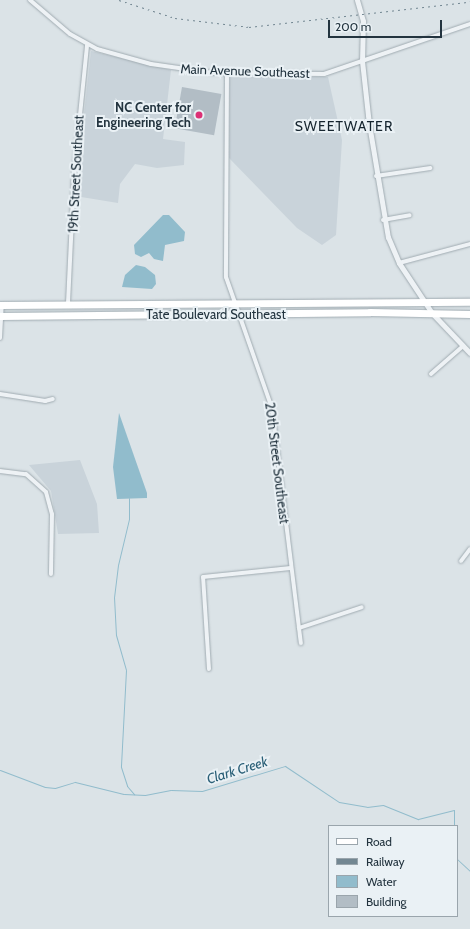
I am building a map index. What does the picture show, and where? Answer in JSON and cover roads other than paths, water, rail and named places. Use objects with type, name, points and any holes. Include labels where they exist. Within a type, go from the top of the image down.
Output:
[{"type":"main road","name":"Tate Boulevard Southeast","points":[[1,304],[470,302]]},
{"type":"main road","name":"Tate Boulevard Southeast","points":[[1,316],[470,314]]},
{"type":"street","name":"Main Avenue Southeast","points":[[30,0],[87,45],[151,64],[226,73],[319,74],[470,24]]},
{"type":"street","points":[[357,0],[362,16],[362,61],[383,220],[399,263],[432,313],[470,353]]},
{"type":"street","name":"19th Street Southeast","points":[[68,303],[74,174],[87,45]]},
{"type":"street","name":"20th Street Southeast","points":[[226,73],[224,263],[232,302],[272,408],[301,643]]},
{"type":"street","points":[[376,176],[430,168]]},
{"type":"street","points":[[383,220],[410,215]]},
{"type":"street","points":[[399,263],[470,244]]},
{"type":"street","points":[[0,338],[1,304]]},
{"type":"street","points":[[431,374],[463,346]]},
{"type":"street","points":[[0,394],[45,401],[53,399]]},
{"type":"street","points":[[0,471],[26,474],[46,492],[52,514],[51,574]]},
{"type":"street","points":[[461,561],[470,549]]},
{"type":"street","points":[[208,669],[203,577],[291,568]]},
{"type":"street","points":[[299,628],[362,607]]},
{"type":"water","points":[[163,215],[169,215],[185,232],[184,241],[165,245],[163,261],[154,259],[149,253],[141,257],[135,254],[134,245]]},
{"type":"water","points":[[136,265],[145,267],[155,275],[156,284],[152,289],[122,287],[125,275]]},
{"type":"water","points":[[119,413],[147,493],[147,498],[117,499],[113,467]]},
{"type":"waterway","points":[[129,498],[129,519],[118,565],[114,597],[116,635],[126,670],[121,767],[127,786],[134,794]]},
{"type":"waterway","name":"Clark Creek","points":[[0,770],[45,787],[55,788],[75,782],[124,794],[145,795],[171,790],[202,791],[285,766],[339,802],[367,807],[383,805],[418,819],[454,810],[454,825]]},
{"type":"waterway","name":"Clark Creek","points":[[458,860],[470,871]]},
{"type":"railway","points":[[119,0],[175,18],[249,27],[470,2]]},
{"type":"place","name":"NC Center for Engineering Tech","points":[[199,115]]},
{"type":"district","name":"SWEETWATER","points":[[344,126]]}]
